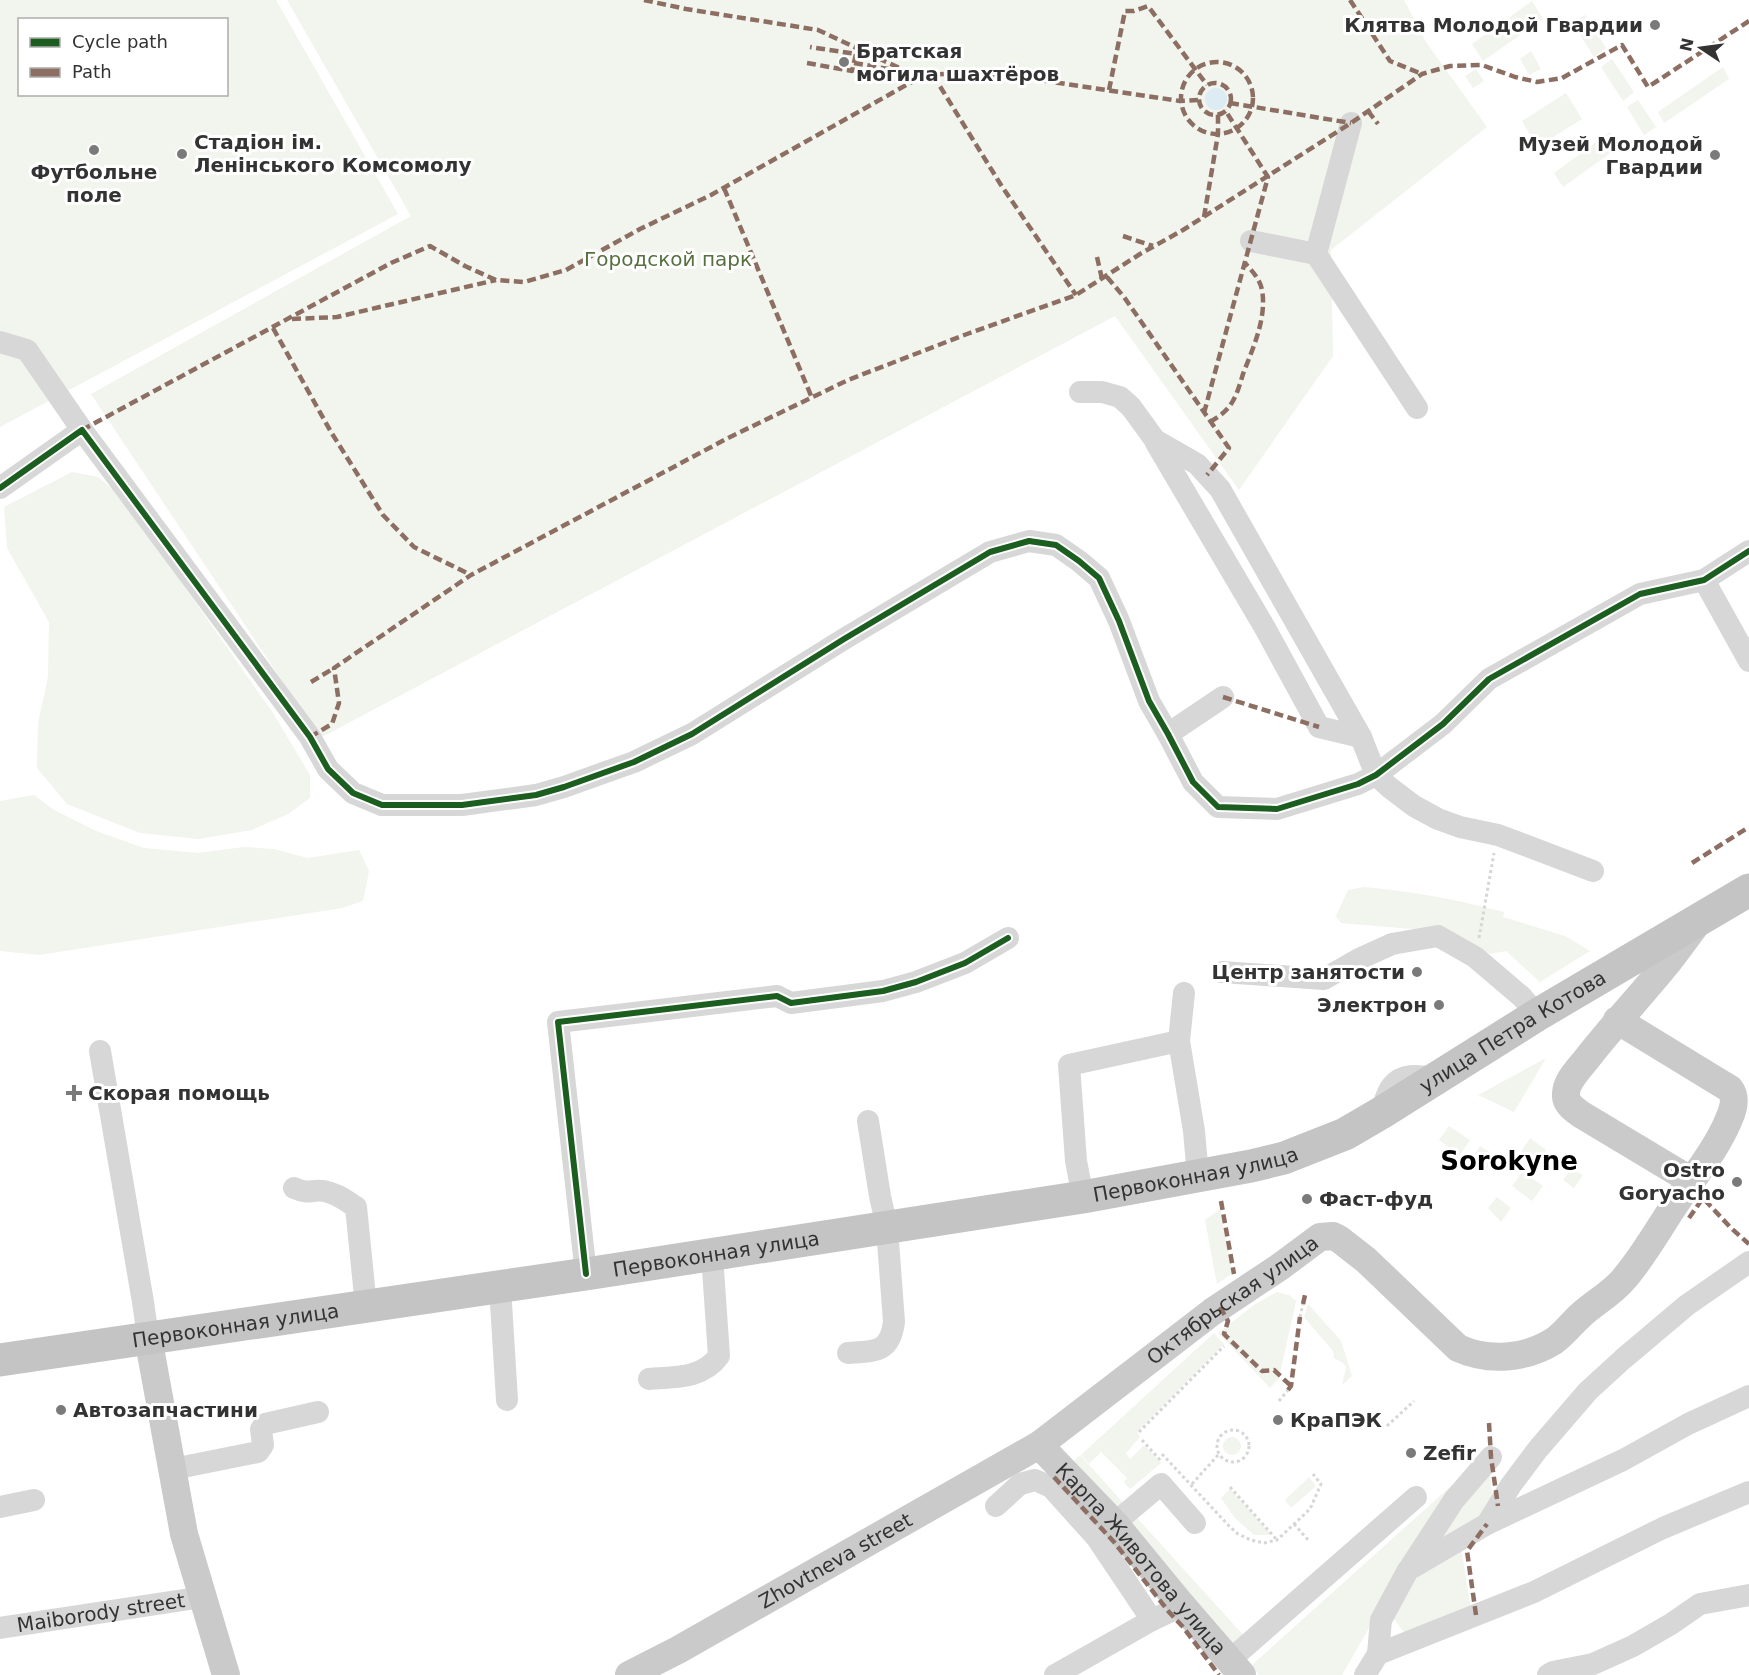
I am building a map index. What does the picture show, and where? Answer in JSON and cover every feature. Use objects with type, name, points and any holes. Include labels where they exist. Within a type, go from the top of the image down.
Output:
[{"type":"highway","name":"улица Петра Котова","points":[[1323,1143],[1381,1113],[1536,1015],[1749,890]]},
{"type":"highway","name":"Первоконная улица","points":[[0,1360],[500,1287],[1083,1197],[1284,1158],[1323,1143]]},
{"type":"main road","points":[[1692,1181],[1582,1115],[1571,1107],[1566,1099],[1566,1092],[1569,1083],[1617,1020],[1669,961],[1700,919]]},
{"type":"main road","points":[[1617,1020],[1730,1089],[1733,1092],[1739,1121]]},
{"type":"main road","name":"Октябрьская улица","points":[[1039,1445],[1212,1312],[1320,1237],[1333,1236],[1339,1239],[1366,1260],[1458,1348],[1473,1355],[1487,1357],[1515,1356],[1535,1350],[1556,1340],[1582,1314],[1622,1282],[1692,1181],[1739,1121]]},
{"type":"main road","points":[[148,1337],[184,1534],[226,1675]]},
{"type":"main road","name":"Карпа Животова улица","points":[[1039,1445],[1106,1531],[1179,1602],[1236,1667]]},
{"type":"main road","name":"Zhovtneva street","points":[[629,1675],[678,1650],[1039,1445]]},
{"type":"street","points":[[1316,254],[1351,123]]},
{"type":"street","points":[[1251,241],[1316,254],[1417,408]]},
{"type":"street","points":[[0,342],[27,350],[82,430],[310,737],[328,769],[353,793],[382,805],[462,805],[536,795],[564,788],[634,762],[692,734],[844,639],[990,552],[1029,541],[1056,545],[1099,578],[1119,621],[1149,701],[1193,782],[1218,807],[1277,809],[1358,784],[1376,775],[1443,724],[1489,679],[1640,594],[1704,580],[1749,551]]},
{"type":"street","points":[[1080,392],[1102,392],[1120,397],[1131,407],[1155,440],[1265,628],[1319,727],[1360,736]]},
{"type":"street","points":[[0,488],[82,430]]},
{"type":"street","points":[[1155,440],[1197,464],[1220,489],[1360,736],[1376,775],[1414,806],[1438,819],[1498,835],[1593,871]]},
{"type":"street","points":[[1704,580],[1749,661]]},
{"type":"street","points":[[1168,734],[1223,697]]},
{"type":"street","points":[[1222,972],[1324,979],[1392,944],[1438,936],[1475,957],[1522,997],[1536,1015]]},
{"type":"street","points":[[586,1274],[558,1022],[777,996],[791,1003],[883,991],[916,982],[964,963],[1008,938]]},
{"type":"street","points":[[1184,993],[1179,1041],[1194,1131],[1198,1176]]},
{"type":"street","points":[[1083,1197],[1076,1161],[1069,1065],[1179,1041]]},
{"type":"street","points":[[100,1051],[148,1337]]},
{"type":"street","points":[[848,1353],[871,1352],[885,1347],[892,1335],[894,1322],[887,1228],[868,1121]]},
{"type":"street","points":[[294,1188],[305,1192],[322,1190],[339,1196],[356,1207],[366,1306]]},
{"type":"street","points":[[649,1379],[690,1376],[711,1366],[719,1356],[712,1255]]},
{"type":"street","points":[[1487,1524],[1511,1485],[1538,1449],[1588,1391],[1687,1305],[1749,1262]]},
{"type":"street","points":[[500,1287],[507,1400]]},
{"type":"street","points":[[1408,1570],[1487,1524],[1623,1460],[1688,1424],[1749,1396]]},
{"type":"street","points":[[173,1469],[258,1452],[263,1445],[261,1430],[265,1424],[318,1412]]},
{"type":"street","points":[[1365,1675],[1378,1654],[1381,1620],[1408,1570],[1454,1500],[1491,1456]]},
{"type":"street","points":[[1532,1459],[1553,1492]]},
{"type":"street","points":[[996,1506],[1020,1484],[1035,1480],[1051,1487],[1106,1531],[1152,1620]]},
{"type":"street","points":[[1106,1531],[1161,1484],[1195,1523]]},
{"type":"street","points":[[1378,1654],[1534,1592],[1663,1528],[1749,1492]]},
{"type":"street","points":[[1236,1667],[1416,1497]]},
{"type":"street","points":[[0,1507],[34,1500]]},
{"type":"street","points":[[1548,1675],[1593,1664],[1633,1646],[1700,1604],[1749,1595]]},
{"type":"street","name":"Maiborody street","points":[[0,1628],[203,1597]]},
{"type":"street","points":[[1055,1675],[1169,1612],[1179,1602]]},
{"type":"path","points":[[1475,957],[1498,835]]},
{"type":"path","points":[[1300,1317],[1303,1304]]},
{"type":"path","points":[[1139,1432],[1224,1346]]},
{"type":"path","points":[[1279,1401],[1288,1390]]},
{"type":"path","points":[[1388,1426],[1414,1401]]},
{"type":"path","points":[[1240,1431],[1246,1436],[1249,1444],[1248,1451],[1238,1461],[1231,1462],[1219,1454],[1217,1446],[1224,1432],[1240,1431]]},
{"type":"path","points":[[1142,1440],[1161,1461]]},
{"type":"path","points":[[1162,1454],[1238,1534],[1264,1543],[1277,1540],[1310,1509],[1321,1484],[1313,1474]]},
{"type":"path","points":[[1192,1484],[1219,1454]]},
{"type":"path","points":[[1230,1487],[1277,1540]]},
{"type":"path","points":[[1294,1524],[1309,1541]]},
{"type":"green space","name":"Стадіон ім. Ленінського Комсомолу","points":[[0,0],[276,0],[398,214],[0,427]]},
{"type":"green space","name":"Городской парк","points":[[287,0],[1404,0],[1426,42],[1487,127],[1331,250],[1333,356],[1239,490],[1115,316],[320,738],[91,394],[411,216]]},
{"type":"green space","points":[[1532,1],[1543,19],[1483,61],[1472,44]]},
{"type":"green space","points":[[1585,15],[1606,48],[1594,57],[1573,23]]},
{"type":"green space","points":[[1531,51],[1541,69],[1529,75],[1520,59]]},
{"type":"green space","points":[[1612,59],[1634,92],[1623,101],[1601,67]]},
{"type":"green space","points":[[1723,67],[1729,79],[1664,123],[1658,112]]},
{"type":"green space","points":[[1476,69],[1484,81],[1473,88],[1465,76]]},
{"type":"green space","points":[[1566,93],[1582,119],[1537,147],[1522,121]]},
{"type":"green space","points":[[1638,100],[1656,127],[1644,135],[1627,107]]},
{"type":"green space","points":[[1610,132],[1619,147],[1563,187],[1554,173]]},
{"type":"green space","points":[[72,472],[98,477],[114,490],[273,713],[310,775],[310,798],[288,814],[252,830],[198,839],[140,833],[67,804],[37,768],[38,723],[48,677],[49,622],[7,548],[4,507]]},
{"type":"green space","points":[[34,795],[54,810],[96,831],[144,848],[198,853],[244,847],[274,849],[308,858],[359,850],[369,871],[363,901],[342,908],[39,955],[0,951],[0,801]]},
{"type":"green space","points":[[1364,887],[1434,897],[1504,912],[1503,917],[1565,936],[1590,951],[1540,982],[1506,951],[1490,954],[1456,935],[1436,931],[1341,923],[1336,916],[1348,890]]},
{"type":"green space","points":[[1546,1058],[1514,1112],[1478,1095]]},
{"type":"green space","points":[[1449,1126],[1470,1140],[1460,1155],[1439,1140]]},
{"type":"green space","points":[[1530,1138],[1546,1150],[1537,1163],[1521,1152]]},
{"type":"green space","points":[[1480,1146],[1496,1156],[1485,1171],[1471,1160]]},
{"type":"green space","points":[[1571,1169],[1583,1175],[1574,1188],[1563,1180]]},
{"type":"green space","points":[[1523,1171],[1543,1186],[1532,1201],[1512,1186]]},
{"type":"green space","points":[[1497,1197],[1511,1208],[1501,1222],[1488,1208]]},
{"type":"green space","points":[[1220,1209],[1232,1273],[1217,1284],[1205,1220]]},
{"type":"green space","points":[[1277,1292],[1289,1295],[1296,1301],[1279,1378],[1270,1388],[1218,1333],[1254,1305]]},
{"type":"green space","points":[[1308,1304],[1341,1341],[1352,1376],[1342,1385],[1346,1367],[1334,1358],[1333,1351],[1304,1317]]},
{"type":"green space","points":[[1214,1333],[1224,1344],[1137,1432],[1140,1437],[1126,1453],[1130,1459],[1144,1445],[1161,1463],[1130,1489],[1124,1482],[1127,1478],[1101,1452],[1089,1464],[1081,1455]]},
{"type":"green space","points":[[1232,1437],[1240,1442],[1241,1446],[1236,1454],[1232,1455],[1224,1450],[1223,1446],[1228,1438]]},
{"type":"green space","points":[[1080,1455],[1245,1637],[1231,1650],[1069,1466]]},
{"type":"green space","points":[[1481,1459],[1404,1567],[1342,1675],[1259,1675],[1252,1665]]},
{"type":"green space","points":[[1489,1463],[1493,1502],[1483,1521],[1420,1558]]},
{"type":"green space","points":[[1309,1477],[1316,1486],[1291,1508],[1285,1500]]},
{"type":"green space","points":[[1230,1489],[1270,1533],[1268,1535],[1254,1535],[1235,1518],[1221,1498]]},
{"type":"green space","points":[[1461,1548],[1471,1608],[1407,1636],[1391,1615],[1408,1579]]},
{"type":"shaded area","points":[[1216,88],[1226,95],[1227,99],[1220,109],[1216,110],[1206,103],[1205,99],[1212,89]]},
{"type":"marked path","points":[[644,0],[818,30],[908,72],[924,75]]},
{"type":"marked path","points":[[1350,0],[1390,61],[1422,74]]},
{"type":"marked path","points":[[1109,90],[1125,11],[1134,11],[1148,6],[1207,85]]},
{"type":"marked path","points":[[310,737],[332,724],[339,703],[334,668],[471,575],[728,438],[848,380],[1076,295],[1351,123],[1422,74],[1450,66],[1482,65],[1537,82],[1562,78],[1622,45],[1648,87],[1749,21]]},
{"type":"marked path","points":[[807,63],[852,71],[856,54],[810,47]]},
{"type":"marked path","points":[[1217,62],[1237,68],[1247,78],[1253,98],[1247,118],[1237,128],[1217,134],[1197,128],[1187,118],[1181,98],[1187,78],[1197,68],[1217,62]]},
{"type":"marked path","points":[[854,63],[894,70]]},
{"type":"marked path","points":[[82,430],[391,263],[430,246],[496,280],[524,282],[566,270],[640,229],[711,195],[924,75],[962,73],[1026,78],[1180,101],[1198,100]]},
{"type":"marked path","points":[[933,75],[1001,185],[1076,295]]},
{"type":"marked path","points":[[1215,83],[1226,88],[1231,99],[1226,110],[1215,115],[1204,110],[1199,99],[1204,88],[1215,83]]},
{"type":"marked path","points":[[1230,103],[1351,123]]},
{"type":"marked path","points":[[1204,413],[1268,177],[1225,110]]},
{"type":"marked path","points":[[1368,111],[1378,124]]},
{"type":"marked path","points":[[1204,217],[1218,134],[1218,114]]},
{"type":"marked path","points":[[724,188],[812,398]]},
{"type":"marked path","points":[[1123,236],[1153,246]]},
{"type":"marked path","points":[[1097,257],[1102,279]]},
{"type":"marked path","points":[[1210,422],[1227,409],[1235,397],[1261,322],[1263,311],[1261,286],[1245,263]]},
{"type":"marked path","points":[[1107,277],[1124,297],[1229,448],[1207,475]]},
{"type":"marked path","points":[[292,319],[337,317],[496,280]]},
{"type":"marked path","points":[[273,328],[331,432],[383,515],[414,547],[471,575]]},
{"type":"marked path","points":[[311,682],[334,668]]},
{"type":"marked path","points":[[1223,697],[1319,727]]},
{"type":"marked path","points":[[1692,863],[1749,827]]},
{"type":"marked path","points":[[1689,1218],[1703,1198],[1749,1244]]},
{"type":"marked path","points":[[1221,1201],[1234,1274]]},
{"type":"marked path","points":[[1303,1304],[1305,1295]]},
{"type":"marked path","points":[[1220,1307],[1228,1321],[1224,1334],[1262,1371],[1274,1370],[1291,1386]]},
{"type":"marked path","points":[[1288,1390],[1291,1386],[1300,1317]]},
{"type":"marked path","points":[[1489,1423],[1498,1506]]},
{"type":"marked path","points":[[1054,1477],[1114,1542],[1219,1675]]},
{"type":"marked path","points":[[1476,1615],[1467,1551],[1487,1524]]},
{"type":"cycle path","points":[[0,488],[82,430],[310,737],[328,769],[353,793],[382,805],[462,805],[536,795],[634,762],[692,734],[844,639],[990,552],[1029,541],[1056,545],[1099,578],[1119,621],[1149,701],[1193,782],[1218,807],[1277,809],[1358,784],[1376,775],[1443,724],[1489,679],[1640,594],[1704,580],[1749,551]]},
{"type":"cycle path","points":[[586,1274],[558,1022],[777,996],[791,1003],[883,991],[916,982],[965,963],[1008,938]]},
{"type":"place","name":"Клятва Молодой Гвардии","points":[[1655,25]]},
{"type":"place","name":"Братская могила шахтёров","points":[[844,62]]},
{"type":"place","name":"Футбольне поле","points":[[94,150]]},
{"type":"place","name":"Стадіон ім. Ленінського Комсомолу","points":[[182,154]]},
{"type":"place","name":"Музей Молодой Гвардии","points":[[1715,155]]},
{"type":"place","name":"Центр занятости","points":[[1417,972]]},
{"type":"place","name":"Электрон","points":[[1439,1005]]},
{"type":"place","name":"Скорая помощь","points":[[74,1093]]},
{"type":"place","name":"Ostro Goryacho","points":[[1737,1182]]},
{"type":"place","name":"Фаст-фуд","points":[[1307,1199]]},
{"type":"place","name":"Автозапчастини","points":[[61,1410]]},
{"type":"place","name":"КраПЭК","points":[[1278,1420]]},
{"type":"place","name":"Zefir","points":[[1411,1453]]},
{"type":"district","name":"Sorokyne","points":[[1509,1161]]}]
